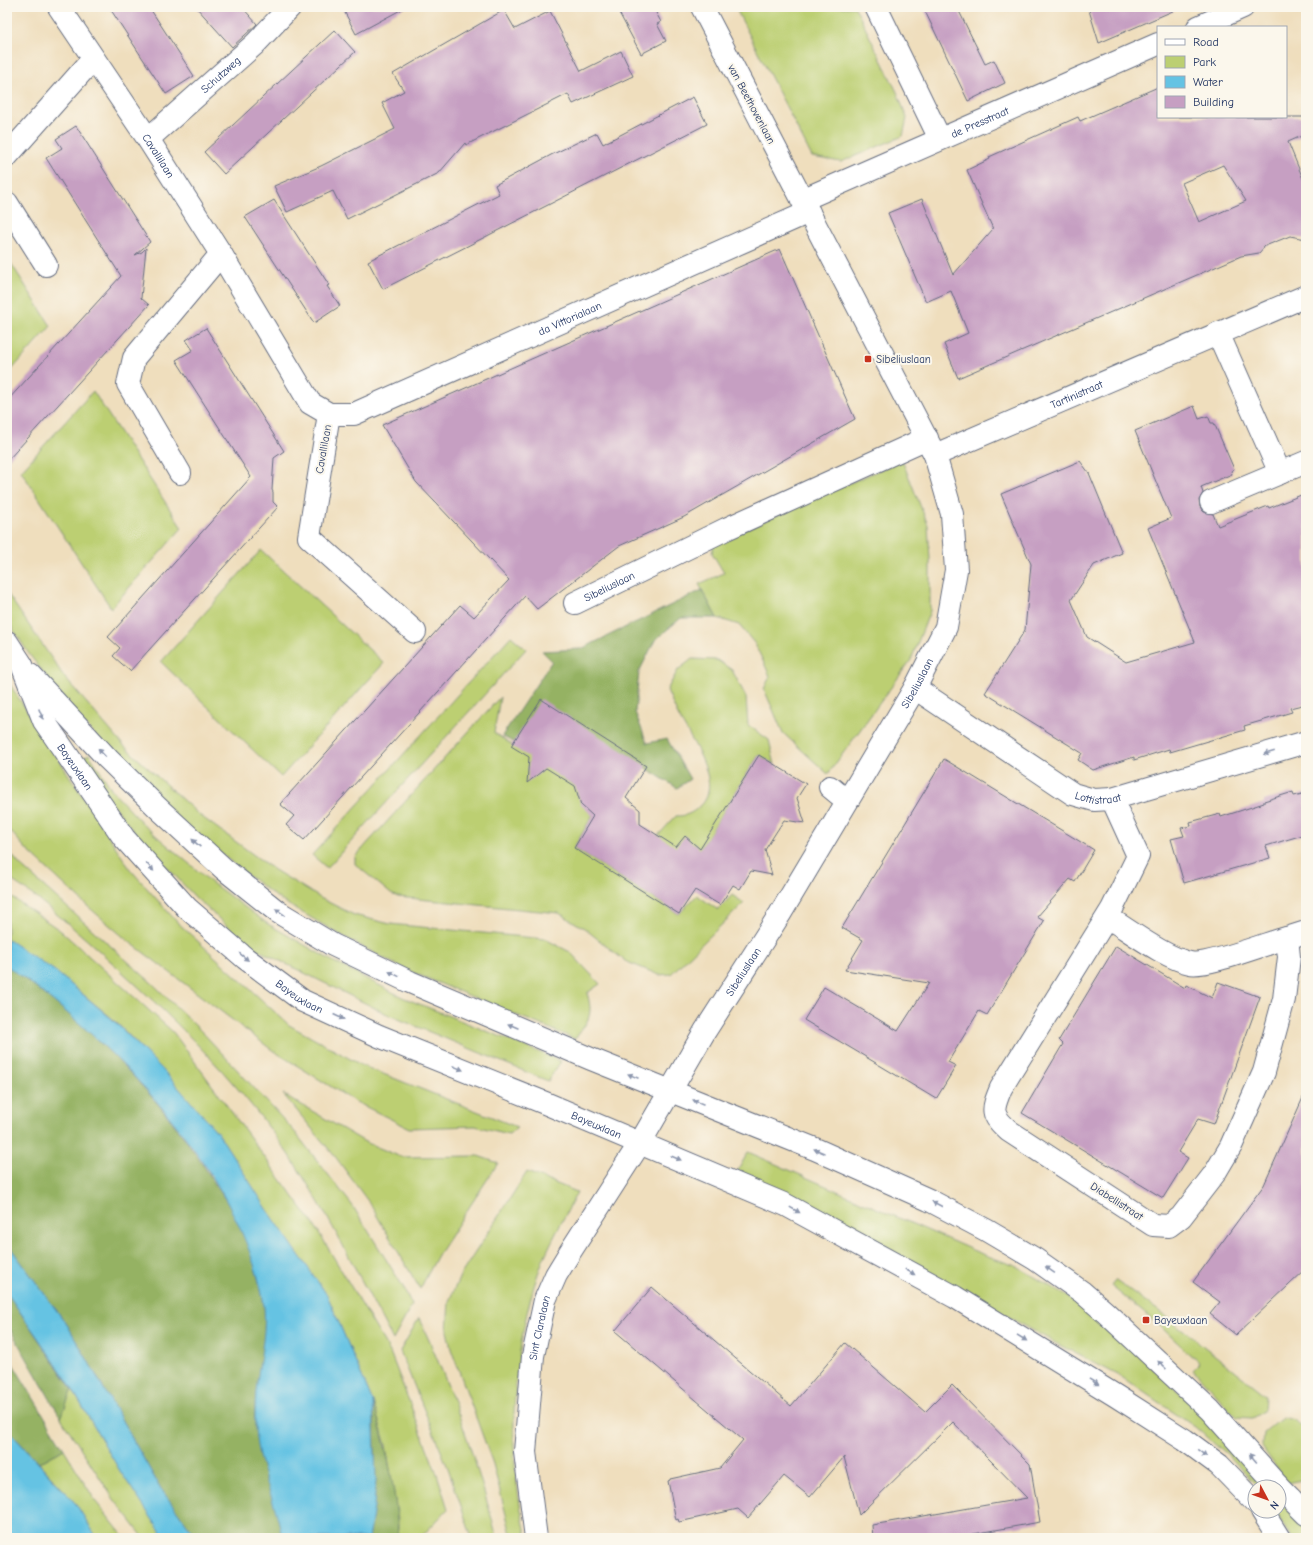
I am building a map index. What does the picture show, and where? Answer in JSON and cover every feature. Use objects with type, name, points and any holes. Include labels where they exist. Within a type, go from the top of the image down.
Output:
[{"type":"street","name":"Cavallilaan","points":[[60,7],[93,59],[148,139],[221,254],[310,402],[329,414],[309,537],[416,632]]},
{"type":"street","name":"Schutzweg","points":[[148,139],[255,44],[290,7]]},
{"type":"street","name":"van Beethovenlaan","points":[[702,7],[806,206]]},
{"type":"street","points":[[876,7],[940,139]]},
{"type":"street","points":[[1199,26],[1220,12],[1243,7]]},
{"type":"street","name":"de Presstraat","points":[[806,206],[940,139],[1157,44]]},
{"type":"street","points":[[7,156],[93,59]]},
{"type":"street","points":[[7,203],[46,265]]},
{"type":"street","name":"da Vittorialaan","points":[[329,414],[354,414],[806,206]]},
{"type":"street","name":"Sibeliuslaan","points":[[640,1143],[669,1090],[780,914],[915,688],[946,627],[956,570],[952,514],[931,446],[806,206]]},
{"type":"street","points":[[180,473],[128,384],[134,358],[221,254]]},
{"type":"street","name":"Tartinistraat","points":[[931,446],[1218,333],[1306,296]]},
{"type":"street","points":[[1218,333],[1280,473]]},
{"type":"street","name":"Sibeliuslaan","points":[[575,603],[726,529],[931,446]]},
{"type":"street","points":[[1212,502],[1306,462]]},
{"type":"street","name":"Bayeuxlaan","points":[[7,642],[22,665],[108,759],[224,869],[278,912],[333,945],[410,982],[591,1059],[815,1149],[929,1200],[986,1230],[1035,1259],[1082,1292],[1210,1410],[1272,1479]]},
{"type":"street","name":"Bayeuxlaan","points":[[22,665],[44,721],[124,838],[187,908],[245,958],[303,1001],[380,1036],[786,1205],[955,1297],[1185,1440],[1229,1474],[1247,1493]]},
{"type":"street","name":"Lottistraat","points":[[915,688],[1072,794],[1094,800],[1119,796],[1306,742]]},
{"type":"street","points":[[830,788],[847,801]]},
{"type":"street","name":"Diabellistraat","points":[[1119,796],[1138,856],[1107,917],[1001,1088],[994,1105],[996,1120],[1009,1131],[1153,1225],[1169,1226],[1181,1217],[1215,1173],[1231,1146],[1264,1072],[1284,999],[1289,957],[1297,935]]},
{"type":"street","name":"Diabellistraat","points":[[1107,917],[1168,954],[1190,963],[1213,961],[1297,935]]},
{"type":"street","name":"Sint Claralaan","points":[[536,1538],[525,1452],[532,1356],[543,1307],[556,1275],[640,1143]]},
{"type":"street","name":"Bayeuxlaan","points":[[1287,1495],[1306,1514]]},
{"type":"street","points":[[1267,1519],[1279,1538]]},
{"type":"green space","points":[[735,7],[855,7],[897,92],[907,118],[903,136],[841,162],[812,157]]},
{"type":"green space","points":[[7,257],[51,326],[7,375]]},
{"type":"green space","points":[[93,391],[182,528],[111,608],[21,471]]},
{"type":"green space","points":[[902,460],[928,525],[930,611],[911,660],[828,774],[783,733],[764,689],[770,676],[755,644],[739,625],[717,618],[699,584],[724,573],[712,553],[714,543]]},
{"type":"green space","points":[[261,550],[384,663],[281,777],[161,662]]},
{"type":"green space","points":[[702,590],[717,618],[681,618],[655,640],[639,672],[635,712],[647,743],[667,739],[690,779],[677,788],[545,703],[522,747],[502,736],[552,661],[542,651],[581,649]]},
{"type":"green space","points":[[7,593],[65,678],[123,745],[198,814],[273,869],[322,899],[354,915],[390,924],[545,939],[570,952],[600,984],[587,993],[590,1013],[586,1023],[575,1039],[402,968],[282,901],[246,874],[166,809],[74,713],[29,654],[7,620]]},
{"type":"green space","points":[[511,636],[526,649],[327,868],[312,855]]},
{"type":"green space","points":[[692,659],[717,660],[732,670],[746,697],[748,725],[769,740],[775,765],[759,755],[691,864],[652,842],[676,816],[683,816],[698,808],[706,799],[709,788],[708,776],[704,764],[678,716],[667,690],[678,670]]},
{"type":"green space","points":[[7,680],[130,869],[177,922],[289,1025],[363,1066],[517,1127],[509,1134],[475,1126],[409,1128],[354,1101],[272,1050],[127,940],[85,904],[25,848],[7,827]]},
{"type":"green space","points":[[500,697],[494,733],[600,802],[574,848],[679,914],[697,895],[718,910],[732,895],[744,903],[671,974],[659,975],[625,961],[584,928],[559,913],[398,897],[391,894],[355,864],[355,857]]},
{"type":"green space","points":[[89,754],[114,793],[147,828],[212,883],[268,924],[336,963],[402,997],[561,1061],[548,1081],[391,1016],[248,945],[197,899],[136,834],[78,761]]},
{"type":"green space","points":[[7,849],[20,865],[153,984],[205,1035],[294,1131],[352,1205],[402,1285],[412,1305],[393,1340],[339,1238],[310,1188],[279,1141],[243,1094],[203,1050],[140,988],[64,920],[7,877]]},
{"type":"green space","points":[[7,894],[61,931],[173,1032],[315,1226],[390,1352],[437,1474],[448,1509],[420,1538],[398,1538],[398,1519],[386,1445],[373,1402],[327,1295],[269,1212],[218,1133],[162,1069],[113,1019],[55,971],[7,939]]},
{"type":"green space","points":[[7,966],[67,1012],[122,1064],[172,1122],[194,1152],[238,1222],[253,1260],[263,1299],[265,1330],[255,1408],[255,1427],[274,1497],[282,1538],[197,1538],[161,1489],[68,1326],[7,1243]]},
{"type":"green space","points":[[283,1094],[365,1142],[401,1157],[478,1156],[498,1163],[438,1255],[420,1289],[370,1204],[337,1159]]},
{"type":"green space","points":[[748,1152],[977,1252],[1018,1267],[1075,1301],[1130,1347],[1204,1415],[1261,1479],[1250,1479],[1227,1455],[1195,1427],[1120,1376],[1061,1346],[802,1202],[737,1172]]},
{"type":"green space","points":[[527,1172],[577,1192],[543,1260],[534,1285],[521,1341],[517,1371],[514,1430],[517,1484],[527,1538],[512,1538],[493,1464],[451,1349],[447,1331],[449,1301],[460,1276]]},
{"type":"green space","points":[[1116,1280],[1167,1317],[1265,1395],[1264,1411],[1252,1418],[1236,1417],[1193,1369],[1199,1363],[1160,1326],[1111,1286]]},
{"type":"green space","points":[[7,1293],[72,1389],[61,1418],[7,1324]]},
{"type":"green space","points":[[419,1318],[463,1426],[497,1538],[472,1538],[448,1468],[400,1351]]},
{"type":"green space","points":[[7,1354],[64,1449],[39,1463],[7,1429]]},
{"type":"green space","points":[[72,1389],[120,1471],[165,1538],[144,1538],[113,1498],[61,1418]]},
{"type":"green space","points":[[373,1402],[390,1469],[396,1503],[398,1538],[369,1538],[375,1487]]},
{"type":"green space","points":[[1282,1417],[1294,1420],[1306,1431],[1306,1479],[1287,1483],[1287,1479],[1284,1479],[1262,1447],[1263,1433]]},
{"type":"green space","points":[[64,1449],[96,1502],[125,1538],[97,1538],[76,1504],[39,1463]]},
{"type":"green space","points":[[1287,1507],[1306,1525],[1306,1538],[1292,1538],[1281,1519],[1287,1519]]},
{"type":"water","points":[[7,939],[55,971],[112,1019],[162,1069],[218,1133],[269,1212],[327,1295],[373,1402],[376,1480],[374,1507],[369,1538],[282,1538],[258,1452],[256,1438],[256,1393],[265,1320],[263,1299],[249,1250],[227,1203],[199,1156],[165,1112],[128,1070],[88,1031],[47,996],[7,966]]},
{"type":"water","points":[[7,1243],[68,1326],[161,1489],[197,1538],[165,1538],[120,1471],[67,1380],[7,1293]]},
{"type":"water","points":[[7,1429],[76,1504],[97,1538],[7,1538]]},
{"type":"building","points":[[109,7],[149,7],[194,76],[166,94]]},
{"type":"building","points":[[196,7],[242,7],[257,24],[232,47]]},
{"type":"building","points":[[342,7],[406,7],[356,34]]},
{"type":"building","points":[[616,7],[653,7],[661,22],[657,24],[666,41],[641,54]]},
{"type":"building","points":[[923,7],[957,7],[985,64],[994,60],[1005,83],[968,101]]},
{"type":"building","points":[[1088,7],[1182,7],[1099,43]]},
{"type":"building","points":[[504,10],[515,29],[550,11],[581,71],[621,51],[633,76],[573,104],[568,94],[466,145],[465,143],[439,173],[347,219],[333,191],[287,212],[274,186],[321,166],[395,129],[382,103],[404,91],[393,74]]},
{"type":"building","points":[[335,30],[355,52],[224,174],[204,152]]},
{"type":"building","points":[[1157,87],[1157,118],[1306,117],[1306,134],[1288,142],[1306,186],[1306,239],[1290,236],[1265,246],[1259,253],[1241,256],[958,378],[944,344],[968,333],[951,291],[926,302],[888,213],[922,199],[953,275],[993,229],[967,170],[990,159],[989,157],[1078,117],[1080,121]],"holes":[[[1223,165],[1246,201],[1199,222],[1182,183]]]},
{"type":"building","points":[[693,97],[707,124],[383,289],[368,261],[499,194],[495,185],[551,155],[597,133],[603,144]]},
{"type":"building","points":[[76,126],[150,242],[135,255],[142,252],[146,248],[141,298],[149,305],[7,461],[7,401],[121,276],[46,158],[62,148],[56,139]]},
{"type":"building","points":[[274,200],[329,285],[327,286],[340,306],[314,323],[245,217]]},
{"type":"building","points":[[780,249],[855,419],[684,517],[619,546],[537,609],[525,596],[304,840],[286,825],[294,816],[280,804],[460,605],[474,617],[509,580],[416,482],[382,425]]},
{"type":"building","points":[[206,328],[284,451],[274,458],[272,490],[273,502],[278,507],[130,671],[113,656],[120,648],[108,637],[251,477],[176,360],[193,350],[186,340]]},
{"type":"building","points":[[1194,406],[1199,419],[1208,416],[1211,423],[1214,423],[1234,469],[1231,471],[1232,474],[1201,487],[1203,493],[1199,500],[1200,507],[1204,512],[1213,514],[1218,526],[1306,493],[1306,704],[1290,708],[1292,712],[1244,726],[1245,730],[1170,752],[1169,749],[1134,760],[1134,757],[1093,770],[1078,760],[1082,753],[985,693],[1025,630],[1031,564],[1001,494],[1080,461],[1089,473],[1122,553],[1094,565],[1071,600],[1087,637],[1126,662],[1195,642],[1148,528],[1171,518],[1135,431]]},
{"type":"building","points":[[541,699],[646,766],[626,798],[640,810],[640,824],[676,847],[685,836],[700,849],[759,755],[806,784],[797,798],[805,823],[784,820],[773,837],[765,850],[772,875],[751,871],[740,889],[733,885],[720,905],[695,890],[679,914],[574,848],[593,816],[581,805],[575,786],[546,768],[527,783],[529,757],[511,746]]},
{"type":"building","points":[[944,759],[1094,850],[1075,882],[1070,879],[1037,917],[1044,921],[987,1015],[979,1011],[948,1062],[956,1066],[936,1099],[804,1020],[824,987],[898,1031],[929,983],[845,970],[863,940],[842,928]]},
{"type":"building","points":[[1293,792],[1294,796],[1306,793],[1306,834],[1266,846],[1270,858],[1184,883],[1171,839],[1184,836],[1181,828],[1191,826],[1190,822],[1220,814],[1221,817]]},
{"type":"building","points":[[1116,946],[1185,988],[1186,985],[1212,998],[1218,982],[1260,997],[1214,1124],[1198,1119],[1178,1152],[1188,1158],[1163,1198],[1022,1113],[1063,1044],[1059,1040]]},
{"type":"building","points":[[1306,1091],[1306,1269],[1236,1335],[1210,1314],[1220,1302],[1193,1282],[1264,1185]]},
{"type":"building","points":[[652,1287],[791,1406],[845,1343],[925,1412],[952,1385],[1030,1464],[1040,1522],[951,1538],[873,1538],[872,1525],[1027,1498],[953,1422],[859,1515],[844,1457],[810,1497],[784,1476],[748,1518],[738,1509],[679,1522],[678,1519],[676,1520],[668,1481],[670,1479],[720,1468],[743,1440],[615,1331]]},
{"type":"place","name":"Sibeliuslaan","points":[[868,359]]},
{"type":"place","name":"Bayeuxlaan","points":[[1146,1320]]}]
